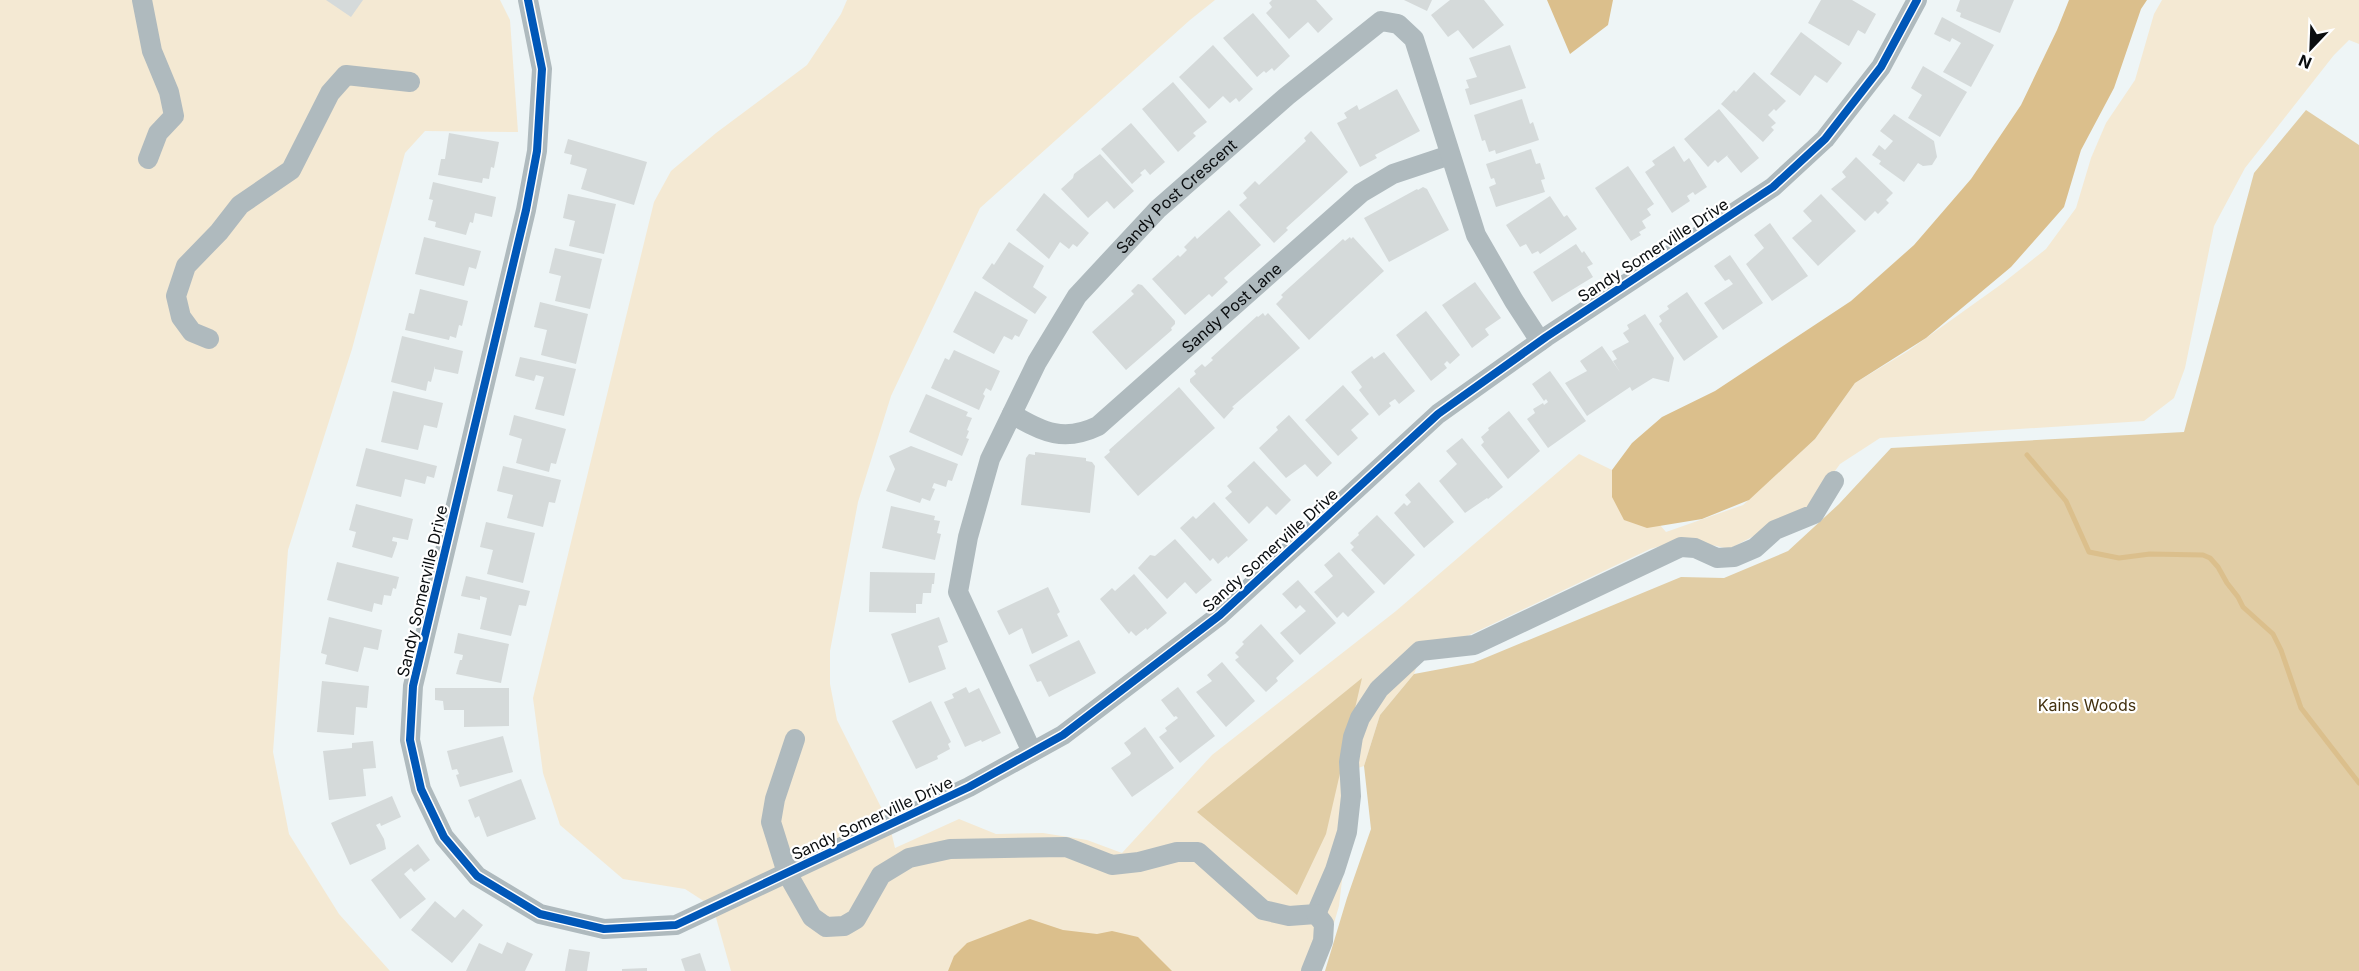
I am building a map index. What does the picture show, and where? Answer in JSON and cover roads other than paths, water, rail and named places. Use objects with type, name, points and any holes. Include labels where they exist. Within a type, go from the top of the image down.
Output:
[{"type":"street","points":[[142,0],[152,51],[169,92],[174,116],[158,133],[148,159]]},
{"type":"street","name":"Sandy Somerville Drive","points":[[528,0],[542,69],[537,151],[526,210],[413,686],[410,740],[421,789],[444,837],[477,876],[540,914],[603,929],[676,925],[969,787],[1063,735],[1220,615],[1438,414],[1540,341],[1773,187],[1825,139],[1881,67],[1917,0]]},
{"type":"street","name":"Sandy Post Crescent","points":[[1032,752],[958,592],[968,537],[990,459],[1037,362],[1077,296],[1158,209],[1287,96],[1381,21],[1398,24],[1414,39],[1476,235],[1540,341]]},
{"type":"street","points":[[209,339],[192,332],[181,317],[176,296],[186,266],[219,232],[240,205],[291,170],[330,93],[346,75],[410,82]]},
{"type":"street","name":"Sandy Post Lane","points":[[1012,414],[1027,423],[1060,435],[1075,435],[1098,426],[1361,193],[1393,174],[1450,155]]},
{"type":"street","points":[[1316,914],[1335,870],[1347,832],[1351,796],[1349,762],[1353,737],[1360,718],[1379,689],[1420,651],[1474,645],[1681,547],[1695,548],[1717,558],[1734,557],[1755,548],[1775,530],[1814,514],[1834,482]]},
{"type":"street","points":[[795,739],[775,799],[771,822],[787,873],[812,917],[826,927],[844,926],[856,919],[881,875],[909,858],[950,849],[1066,847],[1112,865],[1139,862],[1177,852],[1198,852],[1263,910],[1290,916],[1316,914]]},
{"type":"street","points":[[1311,971],[1323,941],[1324,924],[1316,914]]},
{"type":"waterway","points":[[2027,455],[2066,501],[2089,552],[2119,558],[2150,554],[2203,555],[2210,558],[2243,607],[2273,634],[2281,650],[2301,708],[2359,783]]},
{"type":"park label","name":"Kains Woods","points":[[2087,705]]}]
